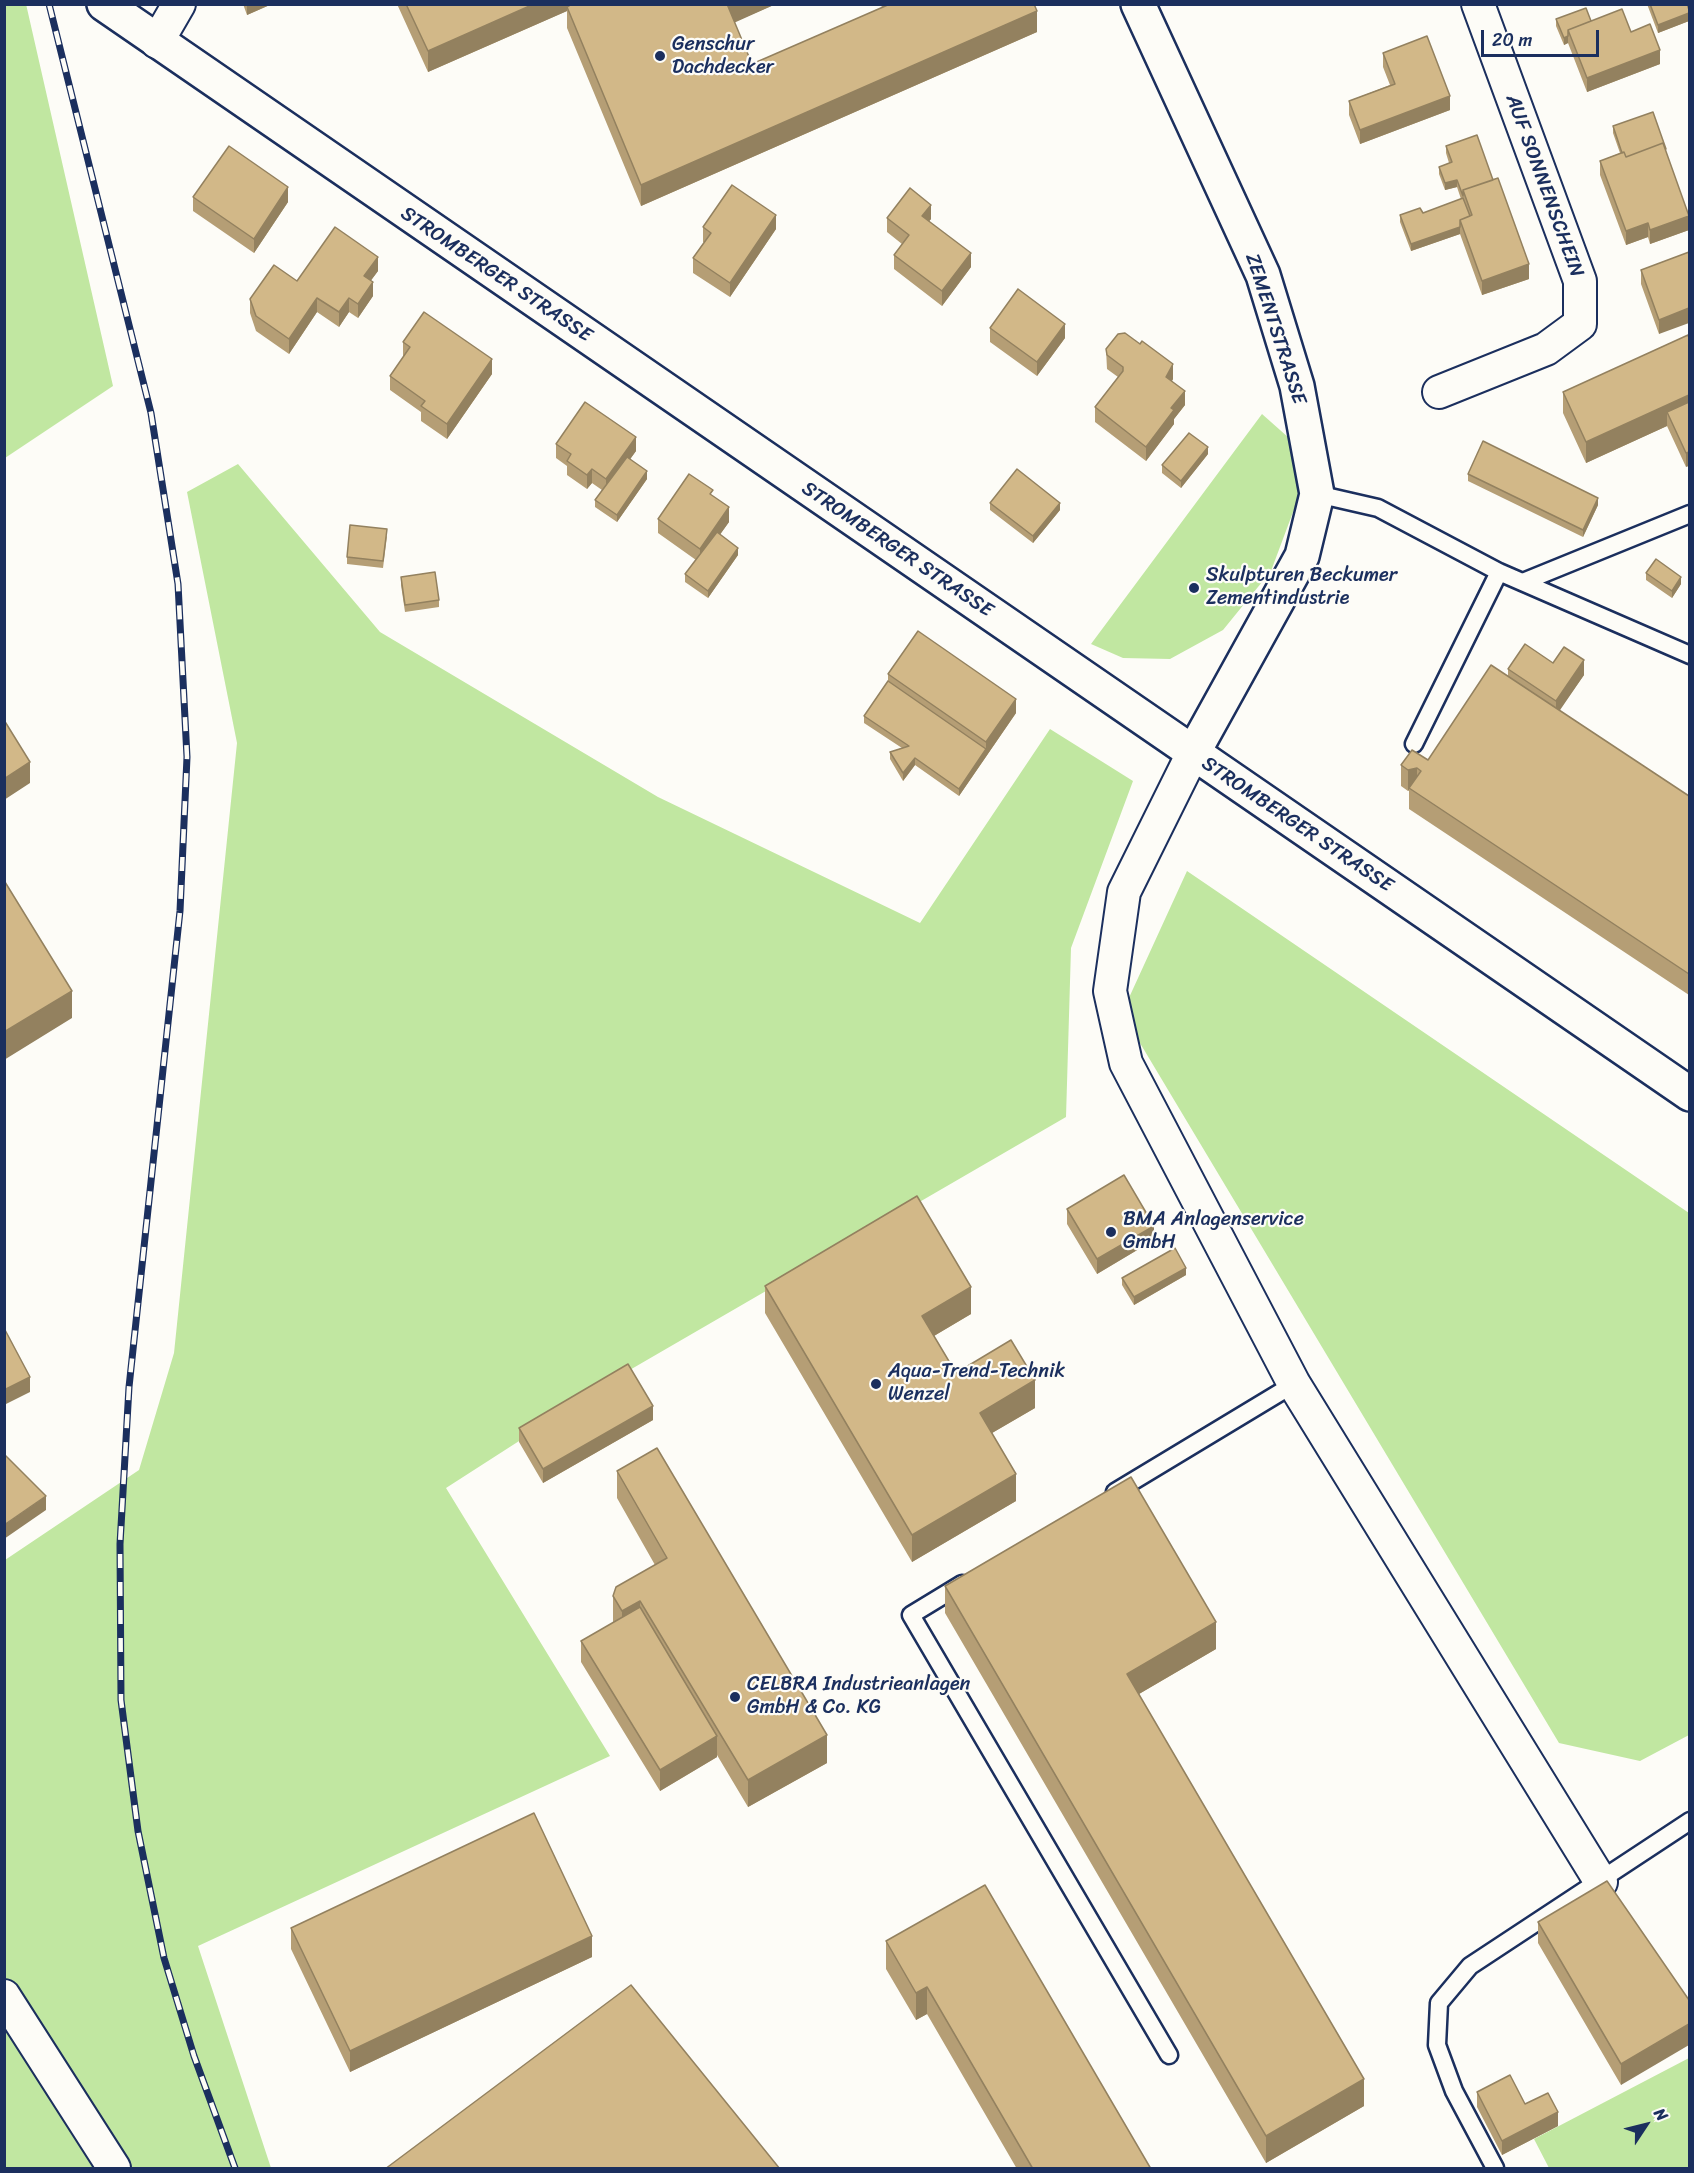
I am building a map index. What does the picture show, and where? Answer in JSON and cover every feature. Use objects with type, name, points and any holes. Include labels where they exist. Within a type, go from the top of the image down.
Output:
[{"type":"main road","name":"STROMBERGER STRASSE","points":[[104,4],[1689,1095]]},
{"type":"main road","name":"ZEMENTSTRASSE","points":[[1138,4],[1263,275],[1297,386],[1317,494],[1302,556],[1193,753]]},
{"type":"street","points":[[157,42],[179,4]]},
{"type":"street","name":"AUF SONNENSCHEIN","points":[[1439,392],[1546,349],[1580,324],[1580,281],[1478,4]]},
{"type":"street","points":[[1193,753],[1124,892],[1110,991],[1126,1064],[1294,1384],[1604,1887]]},
{"type":"street","points":[[4,1996],[114,2169]]},
{"type":"lane","points":[[1317,494],[1378,508],[1499,572],[1689,655]]},
{"type":"lane","points":[[1523,582],[1689,514]]},
{"type":"lane","points":[[1414,744],[1499,572]]},
{"type":"lane","points":[[1103,1500],[1294,1384]]},
{"type":"lane","points":[[972,1579],[911,1615],[1168,2055]]},
{"type":"lane","points":[[1495,2169],[1454,2091],[1437,2045],[1439,2003],[1470,1966],[1604,1887],[1689,1821]]},
{"type":"green space","points":[[26,4],[113,386],[5,458],[4,5]]},
{"type":"green space","points":[[1262,414],[1298,446],[1299,496],[1271,571],[1223,630],[1170,659],[1123,658],[1091,644]]},
{"type":"green space","points":[[238,464],[380,632],[658,797],[920,923],[1050,729],[1133,781],[1071,948],[1066,1117],[628,1371],[446,1488],[610,1756],[198,1946],[271,2168],[5,2168],[5,1560],[139,1470],[174,1353],[237,743],[187,492]]},
{"type":"green space","points":[[1187,871],[1689,1213],[1689,1735],[1640,1761],[1559,1743],[1122,1013]]},
{"type":"green space","points":[[1689,2058],[1689,2168],[1549,2168],[1534,2139]]},
{"type":"building","points":[[406,4],[534,4],[428,51]]},
{"type":"building","points":[[572,4],[727,4],[752,64],[890,4],[1034,4],[1037,11],[641,185],[567,7]]},
{"type":"building","points":[[1650,4],[1687,4],[1689,13],[1658,25]]},
{"type":"building","points":[[1586,8],[1591,21],[1568,30],[1568,36],[1564,38],[1556,19]]},
{"type":"building","points":[[1622,9],[1631,32],[1650,24],[1660,50],[1587,78],[1568,30]]},
{"type":"building","points":[[1427,36],[1450,96],[1360,130],[1349,101],[1395,84],[1383,53]]},
{"type":"building","points":[[1653,112],[1666,149],[1663,143],[1626,157],[1624,152],[1622,153],[1613,126]]},
{"type":"building","points":[[1477,135],[1493,180],[1463,190],[1463,196],[1457,180],[1445,183],[1439,167],[1452,162],[1446,146]]},
{"type":"building","points":[[1663,143],[1689,216],[1650,230],[1648,223],[1626,231],[1600,161],[1624,152],[1626,157]]},
{"type":"building","points":[[229,146],[288,187],[254,239],[193,197]]},
{"type":"building","points":[[1498,178],[1529,264],[1482,281],[1460,220],[1472,215],[1463,190]]},
{"type":"building","points":[[732,185],[776,215],[730,283],[693,258],[711,233],[703,227]]},
{"type":"building","points":[[910,188],[931,205],[922,216],[971,253],[942,291],[894,255],[909,235],[887,218]]},
{"type":"building","points":[[1463,198],[1470,216],[1460,220],[1460,227],[1411,244],[1400,215],[1420,208],[1423,213]]},
{"type":"building","points":[[335,227],[378,257],[364,276],[373,282],[358,304],[349,298],[339,312],[317,298],[289,339],[256,316],[250,299],[274,265],[297,281]]},
{"type":"building","points":[[1689,252],[1689,308],[1659,320],[1641,270]]},
{"type":"building","points":[[1018,289],[1065,324],[1037,362],[990,328]]},
{"type":"building","points":[[424,312],[492,359],[447,424],[421,406],[425,401],[390,376],[410,347],[403,342]]},
{"type":"building","points":[[1125,333],[1140,344],[1142,341],[1173,364],[1166,377],[1185,391],[1171,408],[1174,410],[1146,447],[1095,407],[1123,371],[1123,367],[1107,355],[1106,349],[1118,334]]},
{"type":"building","points":[[1688,335],[1689,395],[1586,442],[1563,392]]},
{"type":"building","points":[[585,402],[636,437],[606,479],[592,469],[587,475],[567,461],[571,454],[556,444]]},
{"type":"building","points":[[1689,402],[1689,452],[1686,453],[1667,412]]},
{"type":"building","points":[[1189,433],[1208,447],[1181,481],[1162,465]]},
{"type":"building","points":[[1483,441],[1598,498],[1583,530],[1468,474]]},
{"type":"building","points":[[627,457],[647,471],[617,515],[595,500]]},
{"type":"building","points":[[1017,469],[1060,503],[1033,536],[990,503]]},
{"type":"building","points":[[689,474],[713,490],[710,494],[729,507],[700,549],[658,519]]},
{"type":"building","points":[[350,525],[387,529],[383,561],[347,557]]},
{"type":"building","points":[[717,532],[738,548],[708,591],[685,574]]},
{"type":"building","points":[[1656,559],[1681,577],[1672,591],[1646,573]]},
{"type":"building","points":[[435,572],[439,600],[405,605],[401,577]]},
{"type":"building","points":[[918,631],[1016,699],[986,742],[888,674]]},
{"type":"building","points":[[1525,644],[1553,663],[1564,647],[1584,660],[1556,701],[1508,669]]},
{"type":"building","points":[[1491,665],[1689,796],[1689,974],[1409,788],[1421,771],[1417,768],[1408,770],[1401,765],[1412,750],[1428,760]]},
{"type":"building","points":[[888,681],[986,749],[959,789],[915,758],[903,773],[890,752],[909,746],[864,716]]},
{"type":"building","points":[[4,720],[30,762],[4,779]]},
{"type":"building","points":[[4,883],[72,991],[4,1032]]},
{"type":"building","name":"BMA Anlagenservice GmbH","points":[[1124,1175],[1154,1226],[1097,1259],[1067,1209]]},
{"type":"building","name":"Aqua-Trend-Technik Wenzel","points":[[917,1196],[971,1287],[922,1316],[956,1373],[1011,1340],[1035,1380],[980,1413],[1016,1474],[912,1535],[765,1286]]},
{"type":"building","points":[[1175,1248],[1186,1268],[1134,1297],[1122,1278]]},
{"type":"building","points":[[4,1328],[30,1377],[4,1390]]},
{"type":"building","points":[[628,1364],[653,1406],[543,1469],[519,1428]]},
{"type":"building","name":"CELBRA Industrieanlagen GmbH & Co. KG","points":[[657,1448],[827,1735],[748,1780],[640,1601],[622,1611],[613,1596],[616,1587],[667,1558],[617,1471]]},
{"type":"building","points":[[4,1454],[46,1496],[4,1525]]},
{"type":"building","points":[[1131,1477],[1216,1622],[1127,1674],[1364,2079],[1266,2136],[945,1586]]},
{"type":"building","points":[[640,1607],[717,1736],[660,1770],[581,1641]]},
{"type":"building","points":[[534,1813],[592,1936],[350,2051],[291,1928]]},
{"type":"building","points":[[1607,1881],[1689,2000],[1689,2024],[1621,2064],[1538,1922]]},
{"type":"building","points":[[985,1885],[1151,2169],[1033,2169],[927,1987],[916,1993],[886,1941]]},
{"type":"building","points":[[631,1985],[780,2169],[385,2169]]},
{"type":"building","points":[[1510,2075],[1525,2104],[1548,2093],[1558,2112],[1502,2141],[1477,2092]]},
{"type":"railway","points":[[49,4],[151,413],[178,584],[187,757],[180,911],[129,1387],[120,1544],[121,1700],[138,1831],[164,1958],[194,2056],[235,2168]]},
{"type":"place","name":"Genschur Dachdecker","points":[[660,56]]},
{"type":"place","name":"Skulpturen Beckumer Zementindustrie","points":[[1194,588]]},
{"type":"place","name":"BMA Anlagenservice GmbH","points":[[1111,1232]]},
{"type":"place","name":"Aqua-Trend-Technik Wenzel","points":[[876,1384]]},
{"type":"place","name":"CELBRA Industrieanlagen GmbH & Co. KG","points":[[735,1697]]}]
